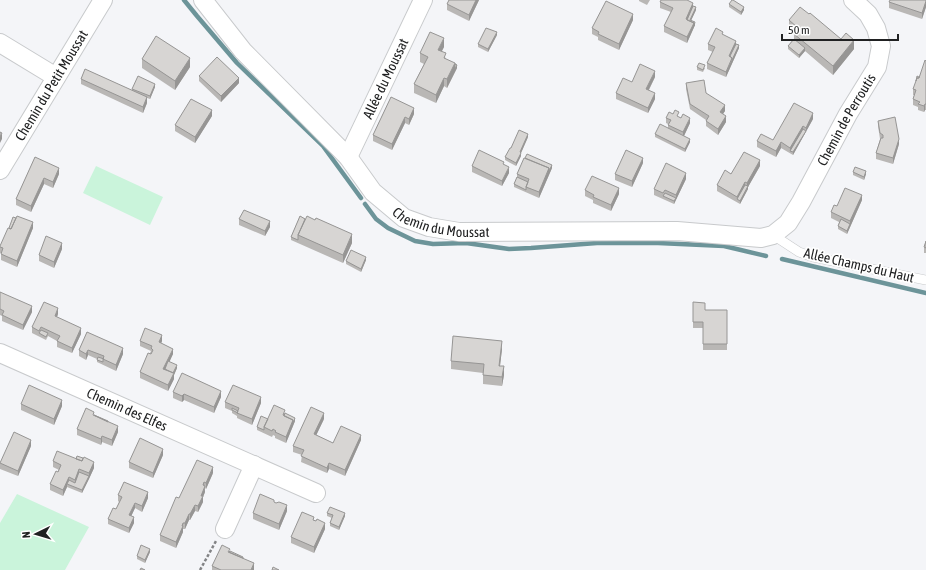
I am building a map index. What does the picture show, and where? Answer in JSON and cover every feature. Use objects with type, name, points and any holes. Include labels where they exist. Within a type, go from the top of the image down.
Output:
[{"type":"street","name":"Chemin du Petit Moussat","points":[[0,170],[103,0]]},
{"type":"street","name":"Chemin du Moussat","points":[[203,0],[243,51],[348,157],[373,192],[404,218],[429,227],[459,232],[677,231],[761,238],[773,235]]},
{"type":"street","name":"Allée du Moussat","points":[[348,157],[424,0]]},
{"type":"street","name":"Chemin de Perroutis","points":[[773,235],[788,223],[794,214],[848,114],[877,67],[881,46],[876,28],[868,14],[853,0]]},
{"type":"street","points":[[0,42],[56,77]]},
{"type":"street","name":"Chemin des Elfes","points":[[0,353],[316,493]]},
{"type":"street","points":[[225,529],[254,465]]},
{"type":"lane","name":"Allée Champs du Haut","points":[[773,235],[798,252],[813,257],[926,280]]},
{"type":"path","points":[[200,570],[214,543],[225,529]]},
{"type":"green space","points":[[96,166],[163,197],[150,225],[83,193]]},
{"type":"green space","points":[[17,494],[89,527],[65,570],[0,570],[0,523]]},
{"type":"building","points":[[449,0],[476,0],[469,15],[447,4]]},
{"type":"building","points":[[661,0],[687,0],[693,3],[686,19],[694,23],[687,37],[664,26],[673,8],[660,2]]},
{"type":"building","points":[[732,0],[744,7],[741,12],[729,4]]},
{"type":"building","points":[[890,0],[926,1],[922,13],[889,2]]},
{"type":"building","points":[[606,1],[633,14],[619,44],[598,34],[599,32],[592,28]]},
{"type":"building","points":[[693,6],[696,7],[690,20],[695,22],[694,26],[694,23],[687,20]]},
{"type":"building","points":[[800,7],[809,14],[810,13],[841,39],[846,33],[854,40],[833,66],[794,34],[798,28],[789,20]]},
{"type":"building","points":[[486,28],[497,32],[488,49],[478,44]]},
{"type":"building","points":[[716,28],[723,32],[722,34],[736,41],[729,56],[732,58],[726,72],[707,63],[715,47],[708,44]]},
{"type":"building","points":[[430,32],[444,38],[438,50],[446,53],[444,58],[455,63],[447,79],[444,78],[436,95],[414,84],[428,57],[420,53]]},
{"type":"building","points":[[156,36],[190,58],[175,81],[142,59]]},
{"type":"building","points":[[794,39],[805,48],[799,55],[788,46]]},
{"type":"building","points":[[736,44],[739,45],[732,60],[730,56]]},
{"type":"building","points":[[217,57],[239,78],[221,96],[199,76]]},
{"type":"building","points":[[925,60],[926,104],[924,106],[918,104],[920,102],[913,99],[916,90],[913,89],[917,78],[919,78]]},
{"type":"building","points":[[699,63],[705,65],[703,70],[697,67]]},
{"type":"building","points":[[640,64],[655,71],[646,89],[655,93],[648,108],[616,93],[623,78],[632,82]]},
{"type":"building","points":[[85,69],[147,97],[143,107],[81,79]]},
{"type":"building","points":[[138,76],[155,84],[150,96],[132,89]]},
{"type":"building","points":[[704,80],[706,93],[725,105],[720,112],[726,116],[718,129],[706,121],[709,116],[690,104],[686,83]]},
{"type":"building","points":[[391,97],[414,108],[409,119],[405,117],[392,144],[373,135]]},
{"type":"building","points":[[191,99],[212,110],[195,137],[175,125]]},
{"type":"building","points":[[794,103],[813,113],[806,128],[803,126],[790,148],[781,142],[776,151],[757,141],[761,134],[773,140]]},
{"type":"building","points":[[675,110],[679,112],[677,116],[681,118],[683,114],[690,118],[683,132],[668,125],[671,120],[666,118],[669,112],[673,114]]},
{"type":"building","points":[[895,117],[899,139],[893,158],[876,153],[881,138],[883,138],[883,135],[880,133],[878,121]]},
{"type":"building","points":[[660,124],[690,139],[685,149],[655,134]]},
{"type":"building","points":[[803,129],[806,131],[793,152],[790,151]]},
{"type":"building","points":[[519,130],[528,134],[516,163],[505,157]]},
{"type":"building","points":[[479,150],[504,162],[503,164],[509,167],[502,181],[472,166]]},
{"type":"building","points":[[626,150],[643,158],[632,181],[615,174]]},
{"type":"building","points":[[744,152],[760,160],[737,197],[717,185],[725,170],[731,174]]},
{"type":"building","points":[[527,154],[552,165],[549,171],[549,168],[525,158]]},
{"type":"building","points":[[35,157],[59,168],[53,182],[44,178],[31,206],[16,199]]},
{"type":"building","points":[[524,158],[549,168],[539,192],[526,187],[529,179],[517,174]]},
{"type":"building","points":[[666,163],[686,173],[676,195],[665,190],[663,193],[654,189]]},
{"type":"building","points":[[855,167],[866,171],[864,177],[853,172]]},
{"type":"building","points":[[592,176],[619,188],[611,205],[593,197],[594,195],[585,190]]},
{"type":"building","points":[[517,177],[528,182],[526,190],[514,184]]},
{"type":"building","points":[[745,185],[748,186],[740,201],[737,199]]},
{"type":"building","points":[[845,188],[862,195],[850,221],[831,212],[834,205],[837,206]]},
{"type":"building","points":[[665,193],[676,198],[674,201],[663,196]]},
{"type":"building","points":[[244,210],[270,221],[265,231],[239,219]]},
{"type":"building","points":[[17,216],[33,222],[17,261],[1,254],[3,248],[0,246],[8,228],[11,229]]},
{"type":"building","points":[[300,216],[305,219],[298,235],[298,240],[291,237]]},
{"type":"building","points":[[307,216],[315,220],[316,218],[352,234],[343,255],[298,235]]},
{"type":"building","points":[[13,217],[16,218],[11,229],[9,228]]},
{"type":"building","points":[[841,219],[850,224],[847,231],[838,226]]},
{"type":"building","points":[[46,236],[62,243],[54,262],[39,255]]},
{"type":"building","points":[[351,250],[366,257],[361,269],[346,261]]},
{"type":"building","points":[[0,292],[32,306],[23,325],[2,315],[4,311],[0,309]]},
{"type":"building","points":[[44,302],[58,308],[55,316],[81,328],[72,348],[57,341],[60,336],[41,327],[39,331],[32,327]]},
{"type":"building","points":[[693,302],[705,303],[705,310],[727,310],[727,344],[703,344],[703,322],[693,322]]},
{"type":"building","points":[[145,328],[162,335],[159,342],[173,349],[163,369],[174,373],[168,385],[140,372],[148,353],[151,354],[153,350],[151,348],[152,346],[140,341]]},
{"type":"building","points":[[41,330],[48,333],[46,337],[39,333]]},
{"type":"building","points":[[87,332],[123,348],[116,365],[103,359],[104,356],[88,350],[86,354],[79,350]]},
{"type":"building","points":[[453,336],[502,341],[499,366],[504,366],[502,377],[483,375],[484,364],[451,361]]},
{"type":"building","points":[[98,357],[104,359],[103,362],[97,360]]},
{"type":"building","points":[[168,361],[177,365],[173,373],[165,369]]},
{"type":"building","points":[[182,373],[221,391],[214,407],[184,394],[182,396],[173,392]]},
{"type":"building","points":[[29,385],[62,400],[54,419],[21,404]]},
{"type":"building","points":[[233,385],[261,397],[252,419],[237,413],[239,408],[225,402]]},
{"type":"building","points":[[274,405],[285,410],[283,415],[293,420],[286,437],[275,432],[276,431],[273,429],[272,431],[264,427]]},
{"type":"building","points":[[311,407],[324,413],[314,434],[333,443],[341,426],[361,435],[345,470],[329,463],[327,468],[301,456],[304,450],[293,446]]},
{"type":"building","points":[[86,408],[94,412],[93,415],[118,426],[112,440],[102,436],[101,439],[77,429]]},
{"type":"building","points":[[232,408],[238,411],[237,413],[232,410]]},
{"type":"building","points":[[285,413],[295,418],[293,423],[293,420],[284,416]]},
{"type":"building","points":[[261,416],[268,419],[264,430],[257,427]]},
{"type":"building","points":[[14,432],[31,440],[18,471],[0,463]]},
{"type":"building","points":[[140,438],[163,449],[153,473],[129,462]]},
{"type":"building","points":[[57,451],[82,461],[84,457],[94,462],[89,473],[79,469],[75,480],[69,477],[63,490],[50,484],[56,471],[58,472],[61,465],[53,461]]},
{"type":"building","points":[[77,456],[83,458],[82,461],[76,459]]},
{"type":"building","points":[[197,460],[213,467],[206,483],[204,482],[203,485],[205,486],[201,496],[203,496],[198,506],[195,505],[185,523],[183,523],[176,542],[160,535],[176,497],[179,498]]},
{"type":"building","points":[[79,472],[89,476],[82,490],[67,484],[69,480],[75,483]]},
{"type":"building","points":[[124,482],[148,492],[142,506],[135,503],[129,515],[134,517],[129,528],[108,519],[113,508],[116,509],[122,497],[118,495]]},
{"type":"building","points":[[260,494],[274,500],[276,503],[279,502],[287,505],[279,524],[253,513]]},
{"type":"building","points":[[330,507],[345,513],[339,527],[330,523],[333,515],[327,513]]},
{"type":"building","points":[[302,512],[314,517],[313,520],[316,521],[317,519],[325,523],[314,547],[291,537]]},
{"type":"building","points":[[141,545],[150,549],[145,560],[137,556]]},
{"type":"building","points":[[222,545],[230,549],[228,552],[254,563],[251,570],[221,570],[212,566]]},
{"type":"building","points":[[230,551],[243,557],[243,558],[229,552]]},
{"type":"building","points":[[273,567],[279,570],[272,570]]},
{"type":"waterway","points":[[184,0],[237,63],[323,146],[361,198]]},
{"type":"waterway","points":[[365,204],[376,219],[388,228],[415,241],[433,244],[466,243],[509,249],[597,243],[658,243],[724,246],[766,256]]},
{"type":"waterway","points":[[782,259],[926,293]]}]
